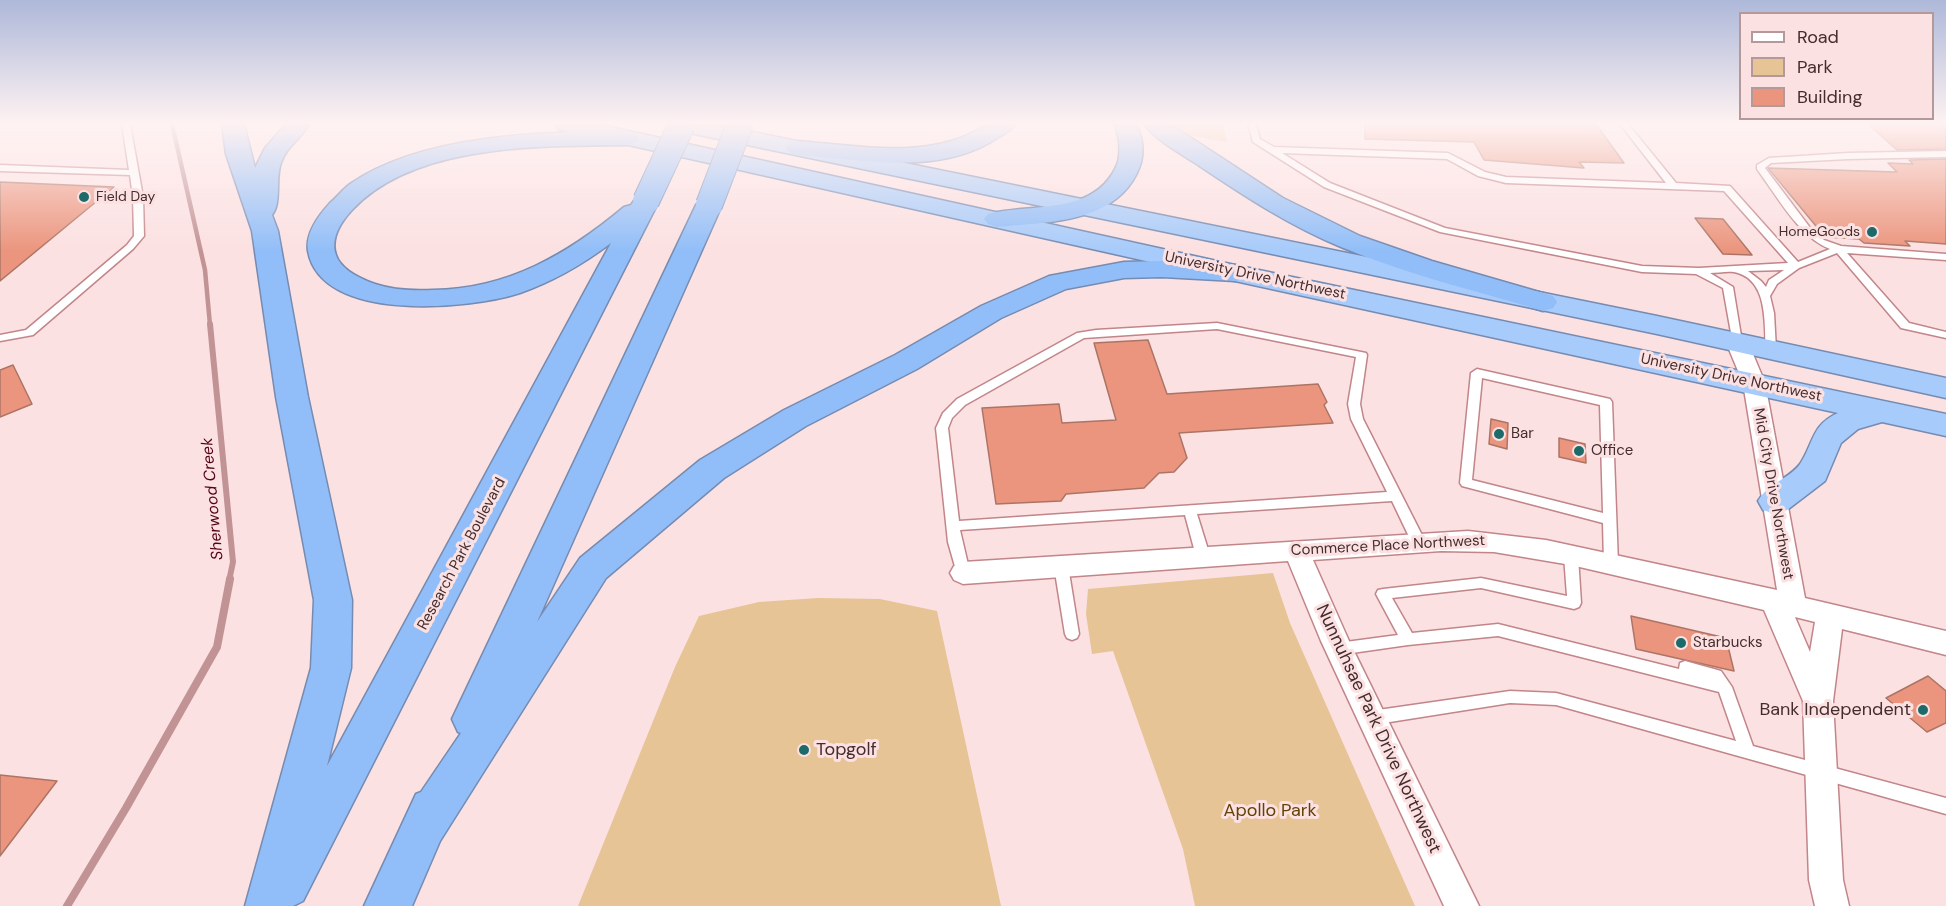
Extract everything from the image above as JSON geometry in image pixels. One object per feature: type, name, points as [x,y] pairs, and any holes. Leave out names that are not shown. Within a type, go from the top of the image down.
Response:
[{"type":"highway","points":[[242,166],[265,231]]},
{"type":"highway","points":[[267,166],[265,231],[292,397],[333,600],[331,668],[268,906]]},
{"type":"highway","points":[[404,166],[365,184],[348,197],[325,229],[321,247],[327,264],[343,280],[363,290],[390,298],[466,297],[509,288],[546,273],[587,251],[646,201]]},
{"type":"highway","name":"Research Park Boulevard","points":[[276,906],[582,326],[662,166]]},
{"type":"highway","points":[[387,906],[709,204],[724,166]]},
{"type":"highway","name":"University Drive Northwest","points":[[756,166],[1235,273],[1946,425]]},
{"type":"highway","name":"University Drive Northwest","points":[[884,166],[1737,342],[1946,388]]},
{"type":"highway","points":[[997,219],[1080,208],[1099,201],[1115,190],[1129,166]]},
{"type":"highway","points":[[1215,166],[1311,223],[1350,241],[1402,260],[1544,302]]},
{"type":"highway","points":[[423,828],[593,568],[712,469],[795,418],[906,362],[991,312],[1049,286],[1093,274],[1124,270],[1162,269],[1235,273]]},
{"type":"highway","points":[[1775,501],[1814,472],[1827,438],[1835,429],[1847,421],[1881,411]]},
{"type":"street","name":"Mid City Drive Northwest","points":[[1737,342],[1754,383],[1775,501],[1783,603],[1818,701]]},
{"type":"street","points":[[1754,383],[1771,350]]},
{"type":"street","name":"Commerce Place Northwest","points":[[963,573],[1296,550],[1488,540],[1571,555],[1946,643]]},
{"type":"street","name":"Nunnuhsae Park Drive Northwest","points":[[1296,550],[1338,649],[1462,906]]},
{"type":"street","name":"Mid City Drive Northwest","points":[[1830,614],[1818,701],[1826,880],[1832,906]]},
{"type":"lane","points":[[0,338],[29,333],[139,236],[138,200],[133,166]]},
{"type":"lane","points":[[1298,166],[1327,185],[1443,230],[1642,269],[1698,271],[1796,266]]},
{"type":"lane","points":[[1469,166],[1488,178],[1727,188],[1796,266]]},
{"type":"lane","points":[[1657,166],[1673,186]]},
{"type":"lane","points":[[1761,166],[1808,231],[1821,242],[1839,249],[1946,257]]},
{"type":"lane","points":[[0,168],[134,173]]},
{"type":"lane","points":[[1767,294],[1773,282],[1796,266],[1839,249]]},
{"type":"lane","points":[[1839,249],[1905,326],[1946,335]]},
{"type":"lane","points":[[1732,268],[1747,273],[1758,281],[1767,294],[1771,350]]},
{"type":"lane","points":[[1698,271],[1728,286],[1737,342]]},
{"type":"lane","points":[[963,573],[953,526],[942,428],[947,416],[961,402],[1081,335],[1096,333],[1217,326],[1362,355],[1354,404],[1356,419],[1419,543]]},
{"type":"lane","points":[[1610,520],[1466,483],[1477,372],[1606,402],[1610,520],[1611,564]]},
{"type":"lane","points":[[953,526],[1190,512],[1397,496]]},
{"type":"lane","points":[[1190,512],[1203,556]]},
{"type":"lane","points":[[1408,639],[1383,594],[1481,583],[1574,603],[1571,555]]},
{"type":"lane","points":[[1061,566],[1072,634]]},
{"type":"lane","points":[[1338,649],[1497,630],[1596,653],[1725,687],[1748,751]]},
{"type":"lane","points":[[1371,718],[1509,697],[1532,696],[1556,699],[1946,806]]},
{"type":"green space","name":"Apollo Park","points":[[1273,573],[1290,623],[1415,906],[1195,906],[1183,849],[1113,651],[1092,654],[1086,614],[1088,589]]},
{"type":"green space","name":"Topgolf","points":[[818,598],[880,599],[937,611],[1001,906],[578,906],[675,667],[699,616],[759,602]]},
{"type":"building","points":[[1891,166],[1946,166],[1946,244],[1905,241],[1910,246],[1864,243],[1859,239],[1825,237],[1768,168],[1897,172]]},
{"type":"building","points":[[0,182],[114,187],[0,281]]},
{"type":"building","points":[[1695,218],[1723,219],[1752,255],[1723,254]]},
{"type":"building","points":[[1148,340],[1167,394],[1318,384],[1327,402],[1324,405],[1333,423],[1179,433],[1187,458],[1174,472],[1159,473],[1144,488],[1066,494],[1061,501],[996,504],[982,408],[1059,404],[1062,423],[1116,420],[1094,343]]},
{"type":"building","points":[[13,365],[32,404],[0,417],[0,370]]},
{"type":"building","name":"Bar","points":[[1491,419],[1508,423],[1507,449],[1489,444]]},
{"type":"building","points":[[1559,438],[1585,444],[1586,463],[1559,457]]},
{"type":"building","name":"Starbucks","points":[[1631,616],[1726,638],[1734,671],[1636,649]]},
{"type":"building","name":"Bank Independent","points":[[1928,676],[1946,691],[1946,723],[1927,732],[1886,698]]},
{"type":"building","points":[[0,775],[57,781],[0,856]]},
{"type":"waterway","name":"Sherwood Creek","points":[[182,166],[205,270],[210,325]]},
{"type":"waterway","name":"Sherwood Creek","points":[[210,324],[233,562],[229,581]]},
{"type":"waterway","name":"Sherwood Creek","points":[[67,906],[126,808],[217,647],[230,579]]},
{"type":"place","name":"Field Day","points":[[84,197]]},
{"type":"place","name":"HomeGoods","points":[[1872,232]]},
{"type":"place","name":"Bar","points":[[1499,434]]},
{"type":"place","name":"Office","points":[[1579,451]]},
{"type":"place","name":"Starbucks","points":[[1681,643]]},
{"type":"place","name":"Bank Independent","points":[[1923,710]]},
{"type":"place","name":"Topgolf","points":[[804,750]]}]
